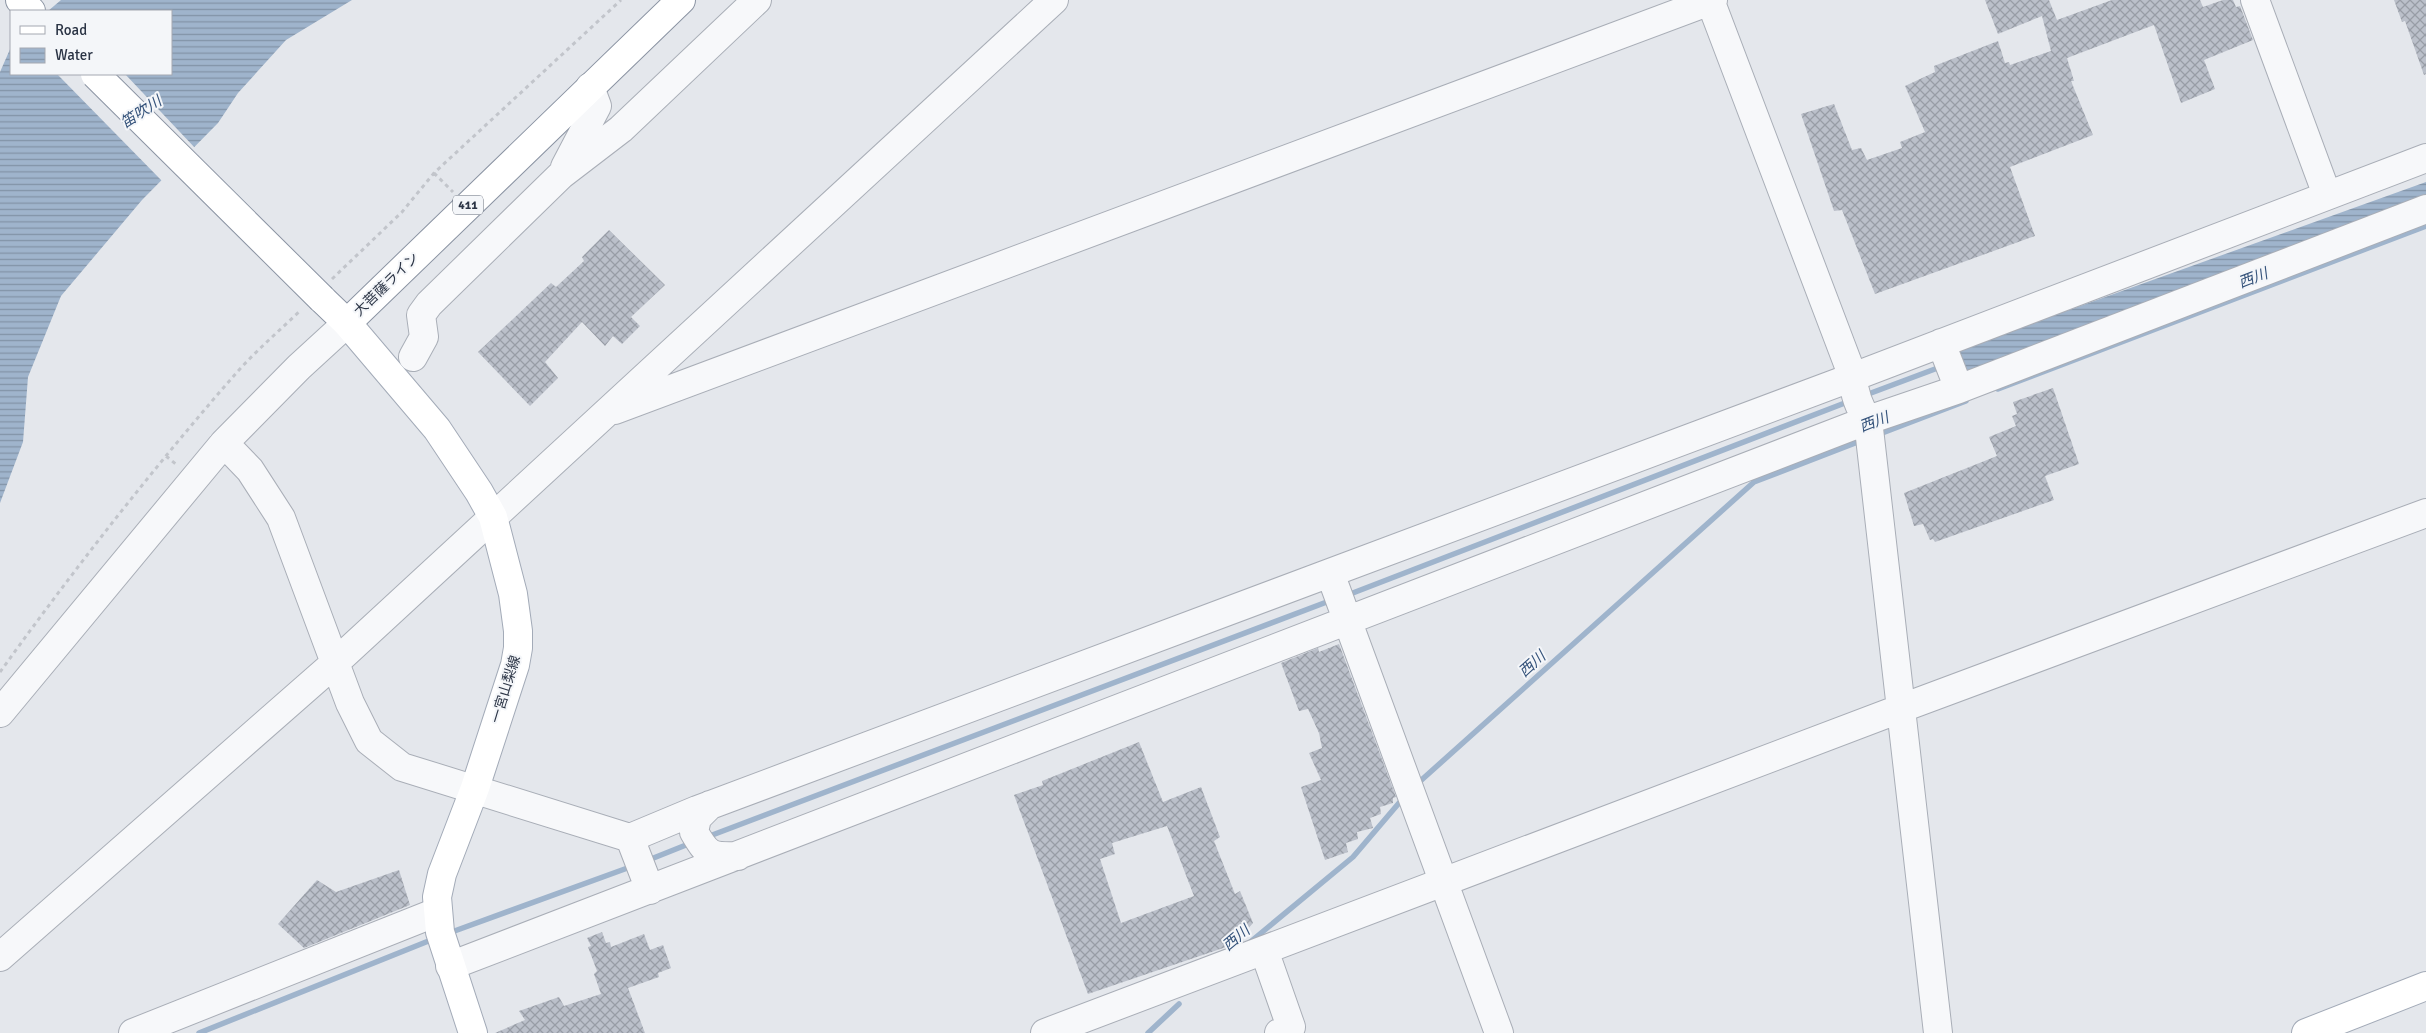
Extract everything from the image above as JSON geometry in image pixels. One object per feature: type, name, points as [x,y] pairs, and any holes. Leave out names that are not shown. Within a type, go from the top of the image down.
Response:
[{"type":"main road","points":[[20,0],[30,10]]},
{"type":"main road","name":"大菩薩ライン","points":[[95,75],[347,322],[681,0]]},
{"type":"main road","name":"一宮山梨線","points":[[347,322],[437,429],[479,492],[493,517],[513,594],[518,648],[475,788],[442,874],[443,941],[473,1033]]},
{"type":"main road","points":[[2306,1033],[2426,986]]},
{"type":"street","points":[[413,357],[424,337],[421,315],[429,304],[561,175],[621,130],[757,0]]},
{"type":"street","points":[[0,957],[336,662],[601,415],[1054,0]]},
{"type":"street","points":[[601,415],[1711,0],[1853,383],[1868,431],[1902,708],[1938,1033]]},
{"type":"street","points":[[2255,0],[2327,195]]},
{"type":"street","points":[[561,175],[597,106],[590,87]]},
{"type":"street","points":[[640,864],[710,805],[1330,573],[1853,383],[2327,195],[2426,158]]},
{"type":"street","points":[[133,1033],[443,941],[640,864],[738,856],[1347,622],[1868,431],[1956,385],[2426,209]]},
{"type":"street","points":[[0,713],[224,442],[347,322]]},
{"type":"street","points":[[1943,348],[1956,385]]},
{"type":"street","points":[[224,442],[250,470],[281,518],[350,703],[369,741],[402,767],[475,788],[640,864]]},
{"type":"street","points":[[1045,1033],[1077,1027],[1264,950],[1902,708],[2426,513]]},
{"type":"street","points":[[1330,573],[1499,1033]]},
{"type":"street","points":[[710,805],[697,818],[694,832],[703,848],[716,857],[738,856]]},
{"type":"street","points":[[1264,950],[1291,1027],[1279,1033]]},
{"type":"path","points":[[0,672],[70,575],[166,456],[240,370],[319,296],[402,212],[434,173],[620,0]]},
{"type":"path","points":[[434,173],[457,196]]},
{"type":"water","name":"笛吹川","points":[[61,0],[352,0],[286,40],[238,93],[218,123],[142,200],[61,296],[28,377],[23,442],[0,503],[0,72],[10,49],[10,75],[172,75],[172,10],[49,10]]},
{"type":"water","points":[[2426,182],[2426,204],[1959,378],[1949,353]]},
{"type":"pier","points":[[58,75],[126,75],[196,149],[163,182]]},
{"type":"building","points":[[1985,0],[2049,0],[2057,20],[2112,0],[2200,0],[2203,7],[2223,0],[2233,0],[2236,7],[2240,6],[2253,40],[2204,60],[2215,89],[2181,103],[2154,25],[2067,58],[2074,81],[2071,81],[2093,135],[2010,167],[2035,236],[1875,294],[1842,210],[1834,211],[1801,114],[1834,104],[1852,150],[1861,148],[1867,160],[1902,148],[1900,142],[1925,132],[1905,86],[1935,72],[1934,66],[1998,41],[2005,63],[2009,62],[2010,65],[2051,51],[2042,16],[1998,34]]},
{"type":"building","points":[[2394,0],[2426,0],[2426,74],[2424,75],[2405,21],[2402,22]]},
{"type":"building","points":[[609,230],[665,285],[631,317],[640,326],[622,344],[613,336],[605,346],[582,322],[545,362],[558,378],[530,406],[478,352],[551,283],[556,287],[584,261],[582,257]]},
{"type":"building","points":[[2053,388],[2079,464],[2045,476],[2054,500],[1935,542],[1933,539],[1930,540],[1923,524],[1914,526],[1904,493],[1997,456],[1989,437],[2016,426],[2012,416],[2017,414],[2013,402]]},
{"type":"building","points":[[1339,644],[1396,797],[1393,798],[1393,803],[1380,807],[1381,814],[1370,818],[1373,828],[1357,832],[1358,839],[1346,843],[1348,852],[1325,860],[1301,787],[1321,780],[1309,753],[1322,748],[1319,733],[1308,709],[1299,711],[1281,663],[1318,648],[1319,652]]},
{"type":"building","points":[[1139,742],[1163,802],[1201,787],[1220,837],[1214,841],[1235,894],[1240,891],[1253,923],[1235,944],[1088,994],[1014,795],[1043,785],[1042,781]],"holes":[[[1167,826],[1194,896],[1121,923],[1100,859],[1115,854],[1112,843]]]},
{"type":"building","points":[[399,870],[410,905],[304,948],[278,924],[317,880],[336,892]]},
{"type":"building","points":[[602,932],[606,943],[610,942],[611,947],[644,934],[650,950],[663,945],[671,968],[658,973],[659,977],[628,988],[645,1033],[495,1033],[525,1020],[519,1011],[559,997],[564,1006],[601,994],[594,974],[597,971],[588,947],[591,946],[587,938]]},
{"type":"waterway","name":"西川","points":[[1998,389],[2426,226]]},
{"type":"waterway","points":[[1863,396],[1943,366]]},
{"type":"waterway","points":[[1345,596],[1850,401]]},
{"type":"waterway","name":"西川","points":[[1877,435],[1966,401]]},
{"type":"waterway","name":"西川","points":[[1417,784],[1754,482],[1863,440]]},
{"type":"waterway","points":[[707,837],[1332,600]]},
{"type":"waterway","name":"西川","points":[[1249,943],[1353,857],[1399,803]]},
{"type":"waterway","points":[[646,861],[691,843]]},
{"type":"waterway","points":[[449,933],[633,866]]},
{"type":"waterway","points":[[199,1033],[436,938]]},
{"type":"waterway","name":"西川","points":[[1148,1033],[1179,1004]]}]
